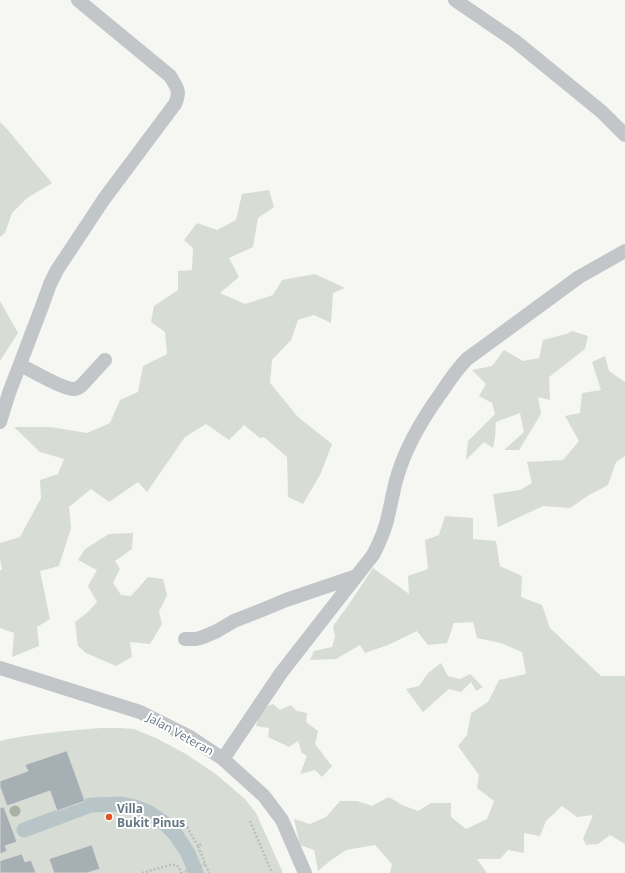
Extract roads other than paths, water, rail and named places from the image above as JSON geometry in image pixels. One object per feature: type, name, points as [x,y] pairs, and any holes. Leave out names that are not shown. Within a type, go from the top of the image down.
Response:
[{"type":"street","points":[[0,422],[9,393],[50,284],[57,270],[104,199],[176,104],[178,98],[178,90],[170,76],[78,0]]},
{"type":"street","points":[[455,0],[515,41],[602,112],[625,135]]},
{"type":"street","points":[[223,760],[281,673],[373,556],[382,538],[392,495],[406,451],[425,416],[458,368],[467,359],[579,277],[625,251]]},
{"type":"street","points":[[20,365],[72,389],[82,386],[105,360]]},
{"type":"street","points":[[185,639],[196,639],[203,637],[234,621],[286,600],[357,576]]},
{"type":"street","name":"Jalan Veteran","points":[[0,668],[140,712],[190,738],[223,760],[264,796],[282,820],[305,873]]},
{"type":"waterway","points":[[24,830],[91,805],[121,804],[135,807],[148,812],[163,822],[176,835],[188,853],[196,873]]},
{"type":"place","name":"Villa Bukit Pinus","points":[[109,817]]}]
